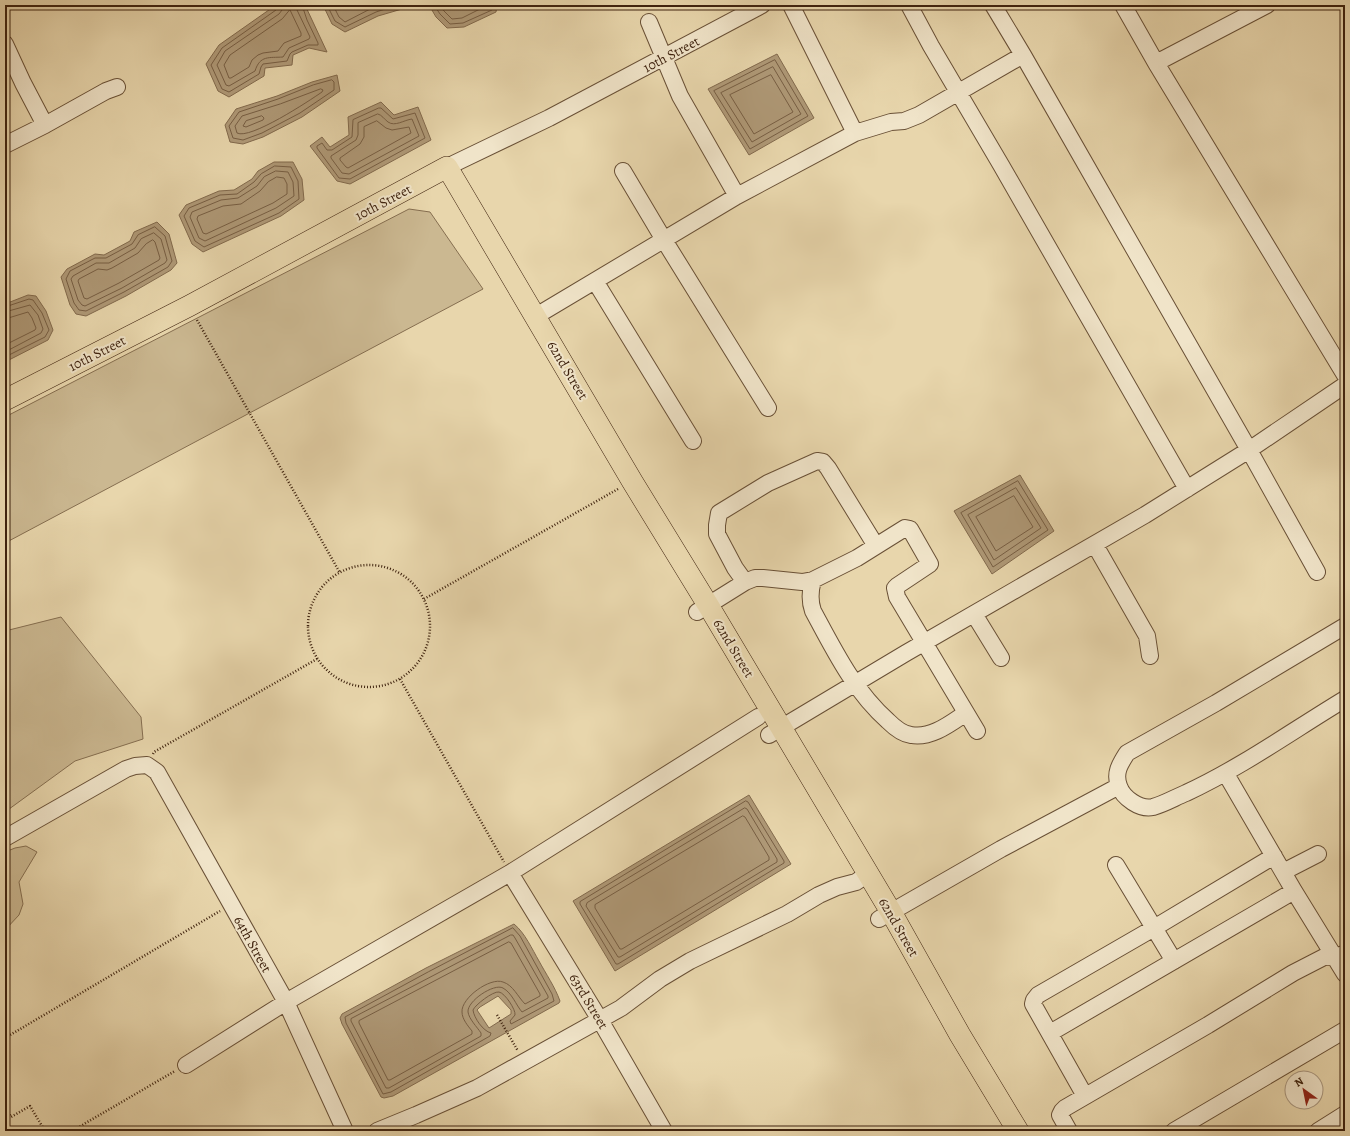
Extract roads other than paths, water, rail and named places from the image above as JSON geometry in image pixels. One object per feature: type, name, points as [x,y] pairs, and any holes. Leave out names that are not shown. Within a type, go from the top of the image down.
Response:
[{"type":"main road","name":"62nd Street","points":[[441,171],[862,878],[1018,1131]]},
{"type":"main road","name":"10th Street","points":[[5,400],[189,306],[441,171]]},
{"type":"main road","name":"62nd Street","points":[[500,270],[536,316],[626,484]]},
{"type":"main road","name":"62nd Street","points":[[702,609],[758,716],[774,731]]},
{"type":"main road","name":"62nd Street","points":[[885,916],[948,1042],[1002,1131]]},
{"type":"street","name":"10th Street","points":[[441,171],[549,118],[762,5]]},
{"type":"street","points":[[791,5],[855,133]]},
{"type":"street","points":[[909,5],[958,93],[1187,489]]},
{"type":"street","points":[[993,5],[1249,450],[1317,572]]},
{"type":"street","points":[[1123,5],[1156,63],[1345,375]]},
{"type":"street","points":[[1156,63],[1264,7]]},
{"type":"street","points":[[649,22],[680,96],[737,196]]},
{"type":"street","points":[[5,44],[46,125]]},
{"type":"street","points":[[536,316],[737,196],[855,133],[891,122],[911,118],[958,93],[1023,55]]},
{"type":"street","points":[[5,145],[46,125],[106,91],[117,87]]},
{"type":"street","points":[[623,171],[768,408]]},
{"type":"street","points":[[595,281],[693,441]]},
{"type":"street","points":[[774,731],[854,683],[1094,545],[1187,489],[1249,450],[1345,385]]},
{"type":"street","points":[[745,582],[735,568],[718,534],[718,513],[768,483],[817,461],[823,462],[828,468],[876,546]]},
{"type":"street","points":[[702,609],[745,582],[755,578],[802,582],[813,580],[845,564],[905,528],[908,528],[930,564],[897,586],[895,588],[897,597],[977,731]]},
{"type":"street","points":[[1094,545],[1146,636],[1150,656]]},
{"type":"street","points":[[813,580],[810,591],[810,602],[813,611],[854,683],[876,710],[900,731],[911,735],[928,734],[966,713]]},
{"type":"street","points":[[974,614],[1001,658]]},
{"type":"street","points":[[1345,626],[1216,703],[1127,753],[1118,766],[1117,776],[1119,786],[1122,792],[1134,802],[1146,807],[1152,807],[1226,774],[1345,699]]},
{"type":"street","points":[[186,1065],[286,1002],[510,873],[758,716]]},
{"type":"street","name":"64th Street","points":[[5,838],[126,769],[135,766],[147,765],[159,775],[286,1002],[345,1131]]},
{"type":"street","points":[[1226,774],[1294,891],[1341,956],[1345,974]]},
{"type":"street","points":[[885,916],[1001,850],[1119,786]]},
{"type":"street","points":[[1283,872],[1318,854]]},
{"type":"street","points":[[1085,1096],[1033,1004],[1036,997],[1274,856]]},
{"type":"street","points":[[1116,865],[1174,961]]},
{"type":"street","name":"63rd Street","points":[[510,873],[600,1020],[664,1131]]},
{"type":"street","points":[[377,1131],[416,1116],[477,1088],[621,1008],[690,961],[787,914],[819,895],[862,878]]},
{"type":"street","points":[[1050,1033],[1294,891]]},
{"type":"street","points":[[1069,1131],[1060,1115],[1062,1111],[1085,1096],[1208,1025],[1299,970],[1326,956],[1341,956]]},
{"type":"street","points":[[1174,1131],[1345,1030]]},
{"type":"street","points":[[1318,1131],[1345,1114]]},
{"type":"water","points":[[276,5],[305,5],[327,52],[309,48],[293,55],[292,65],[265,68],[264,76],[229,97],[218,91],[206,64],[219,45]]},
{"type":"water","points":[[323,5],[402,5],[402,9],[378,16],[345,32],[332,24]]},
{"type":"water","points":[[429,5],[497,5],[496,12],[464,27],[447,28],[436,17]]},
{"type":"water","points":[[777,54],[814,118],[749,155],[708,89]]},
{"type":"water","points":[[337,75],[340,91],[302,117],[263,137],[243,144],[230,142],[225,125],[236,109],[277,96],[312,82]]},
{"type":"water","points":[[381,102],[394,115],[418,107],[431,140],[350,184],[337,181],[310,146],[322,137],[330,147],[349,135],[348,117]]},
{"type":"water","points":[[274,162],[293,162],[302,179],[304,200],[281,216],[203,252],[192,244],[179,215],[186,205],[219,191],[234,190],[252,179],[258,171]]},
{"type":"water","points":[[157,222],[169,234],[177,263],[171,270],[126,296],[86,316],[76,314],[70,305],[61,277],[67,269],[95,254],[104,255],[130,241],[134,232]]},
{"type":"water","points":[[28,295],[36,296],[46,311],[53,330],[48,340],[5,362],[5,304]]},
{"type":"water","points":[[1020,475],[1054,531],[992,574],[954,511]]},
{"type":"water","points":[[749,795],[791,864],[615,971],[573,901]]},
{"type":"water","points":[[514,924],[528,941],[560,1001],[559,1003],[393,1096],[384,1098],[381,1097],[340,1018],[342,1014],[426,968]],"holes":[[[498,996],[511,1010],[511,1014],[489,1028],[477,1010]]]}]
